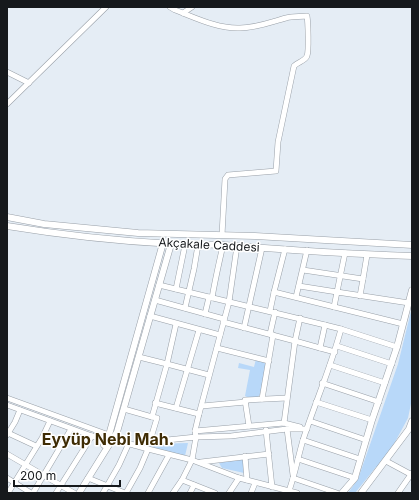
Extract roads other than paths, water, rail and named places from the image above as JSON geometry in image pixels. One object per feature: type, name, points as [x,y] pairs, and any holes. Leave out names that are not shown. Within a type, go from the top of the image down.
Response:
[{"type":"main road","name":"Akçakale Caddesi","points":[[7,217],[44,224],[138,233],[222,235],[412,245]]},
{"type":"main road","name":"Akçakale Caddesi","points":[[7,226],[42,232],[132,242],[186,245],[223,245],[366,255],[412,256]]},
{"type":"main road","points":[[79,493],[109,438],[163,243]]},
{"type":"main road","points":[[75,493],[109,438],[117,432],[140,358],[150,316],[171,244]]},
{"type":"main road","points":[[342,493],[354,478],[372,420],[392,364],[412,290]]},
{"type":"main road","points":[[361,493],[410,429],[412,421]]},
{"type":"street","points":[[7,104],[106,7]]},
{"type":"street","points":[[170,7],[224,27],[241,28],[257,26],[286,18],[307,16],[309,25],[307,56],[304,61],[298,62],[294,66],[278,142],[276,171],[226,176],[222,235]]},
{"type":"street","points":[[183,13],[192,7]]},
{"type":"street","points":[[7,72],[28,83]]},
{"type":"street","points":[[185,308],[198,244]]},
{"type":"street","points":[[176,289],[186,245]]},
{"type":"street","points":[[205,314],[219,267],[223,245]]},
{"type":"street","points":[[173,493],[182,480],[192,460],[199,414],[229,302],[237,246]]},
{"type":"street","points":[[244,328],[262,248]]},
{"type":"street","points":[[262,399],[272,335],[274,292],[285,249]]},
{"type":"street","points":[[296,297],[307,250]]},
{"type":"street","points":[[334,307],[345,253]]},
{"type":"street","points":[[360,296],[366,255]]},
{"type":"street","points":[[303,270],[363,279]]},
{"type":"street","points":[[159,286],[300,318],[342,329],[397,347]]},
{"type":"street","points":[[299,286],[409,303]]},
{"type":"street","points":[[274,292],[403,324]]},
{"type":"street","points":[[155,300],[205,314],[244,328],[295,340],[335,352]]},
{"type":"street","points":[[150,316],[220,335]]},
{"type":"street","points":[[284,423],[295,340],[300,318]]},
{"type":"street","points":[[152,417],[167,364],[176,324]]},
{"type":"street","points":[[320,348],[325,325]]},
{"type":"street","points":[[289,491],[303,440],[342,329]]},
{"type":"street","points":[[176,408],[199,330]]},
{"type":"street","points":[[337,346],[392,364]]},
{"type":"street","points":[[217,348],[269,360]]},
{"type":"street","points":[[140,358],[210,375]]},
{"type":"street","points":[[330,365],[385,383]]},
{"type":"street","points":[[322,383],[379,402]]},
{"type":"street","points":[[7,398],[109,438],[192,460],[273,489],[297,493]]},
{"type":"street","points":[[202,406],[246,402],[245,400],[287,398]]},
{"type":"street","points":[[246,402],[249,426]]},
{"type":"street","points":[[316,402],[372,420]]},
{"type":"street","points":[[155,403],[199,414]]},
{"type":"street","points":[[7,405],[70,429],[92,436],[109,438]]},
{"type":"street","points":[[124,409],[156,418],[150,442]]},
{"type":"street","points":[[20,410],[16,422],[8,434],[36,446]]},
{"type":"street","points":[[8,493],[42,438],[50,422]]},
{"type":"street","points":[[310,422],[366,440]]},
{"type":"street","points":[[103,493],[132,444],[249,426],[284,423],[307,429]]},
{"type":"street","points":[[7,478],[32,493],[70,429]]},
{"type":"street","points":[[287,429],[293,478]]},
{"type":"street","points":[[196,434],[231,436],[266,430],[307,429]]},
{"type":"street","points":[[266,430],[273,489]]},
{"type":"street","points":[[56,493],[92,436]]},
{"type":"street","points":[[303,440],[360,459]]},
{"type":"street","points":[[88,478],[126,493],[140,468],[148,449]]},
{"type":"street","points":[[7,454],[75,493]]},
{"type":"street","points":[[198,462],[269,454]]},
{"type":"street","points":[[148,493],[169,455]]},
{"type":"street","points":[[245,456],[247,480]]},
{"type":"street","points":[[298,458],[354,478]]},
{"type":"street","points":[[386,461],[412,474],[398,493]]},
{"type":"street","points":[[230,493],[239,478]]},
{"type":"street","points":[[293,478],[337,493]]},
{"type":"street","points":[[182,480],[215,493]]},
{"type":"street","points":[[251,493],[255,483]]},
{"type":"street","points":[[190,493],[194,485]]},
{"type":"district","name":"Eyyüp Nebi Mah.","points":[[108,439]]}]
